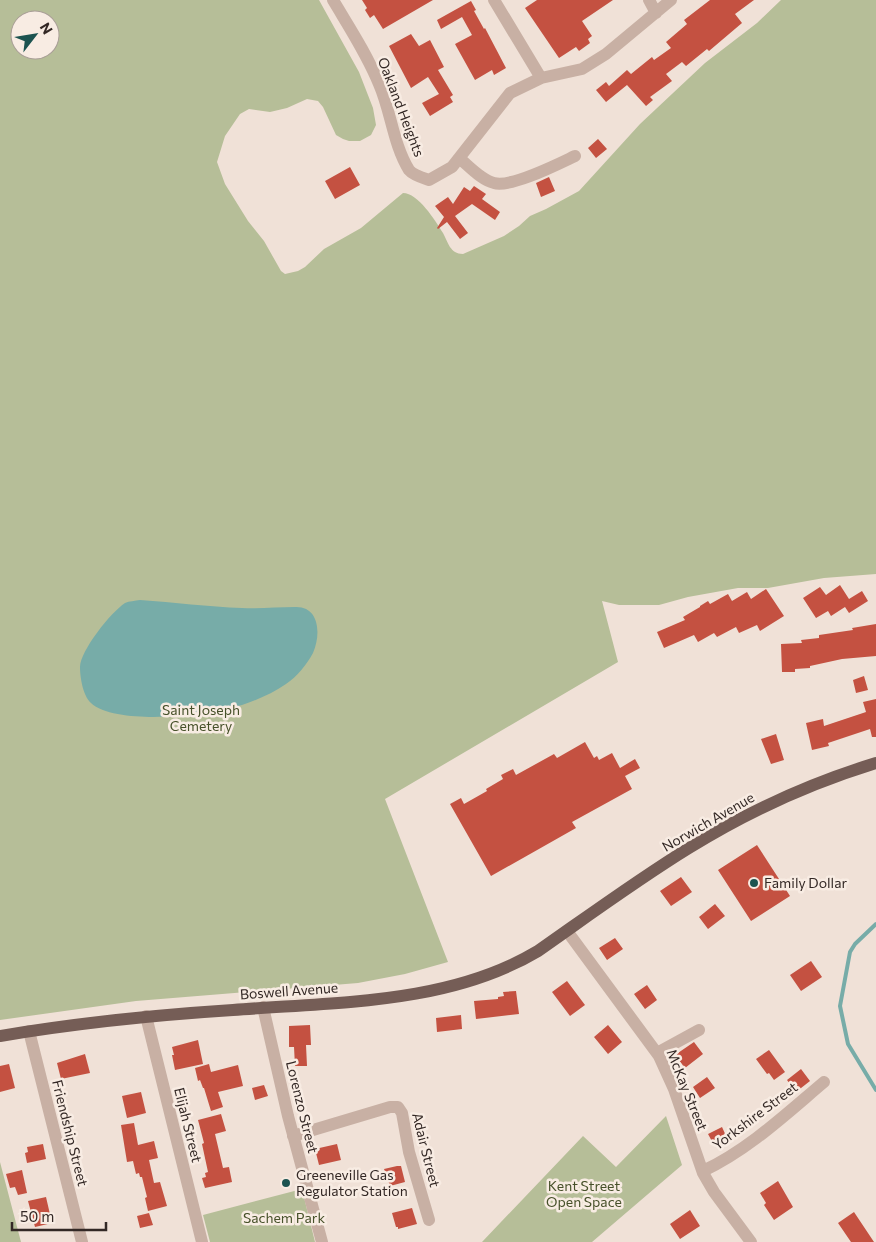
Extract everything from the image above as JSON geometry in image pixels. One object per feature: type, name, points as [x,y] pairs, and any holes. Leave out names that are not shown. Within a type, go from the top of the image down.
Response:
[{"type":"main road","name":"Norwich Avenue","points":[[567,931],[670,860],[727,826],[778,801],[837,776],[876,763]]},
{"type":"main road","name":"Boswell Avenue","points":[[0,1036],[146,1016],[365,1000],[423,992],[477,978],[519,962],[567,931]]},
{"type":"street","name":"Oakland Heights","points":[[333,0],[366,56],[379,84],[390,114],[400,153],[411,172],[429,180],[452,167],[510,93],[540,78],[582,69],[606,54],[671,0]]},
{"type":"street","points":[[494,0],[540,78]]},
{"type":"street","points":[[649,0],[656,13]]},
{"type":"street","points":[[459,158],[489,181],[496,184],[513,182],[575,156]]},
{"type":"street","name":"McKay Street","points":[[567,931],[657,1053],[674,1089],[703,1171],[714,1192],[751,1242]]},
{"type":"street","name":"Lorenzo Street","points":[[264,1007],[294,1136],[322,1242]]},
{"type":"street","name":"Elijah Street","points":[[146,1016],[202,1242]]},
{"type":"street","points":[[657,1053],[699,1030]]},
{"type":"street","name":"Friendship Street","points":[[29,1031],[82,1242]]},
{"type":"street","name":"Yorkshire Street","points":[[703,1171],[725,1159],[764,1131],[824,1082]]},
{"type":"street","name":"Adair Street","points":[[294,1136],[390,1107],[398,1107],[402,1113],[409,1152],[429,1220]]},
{"type":"green space","name":"Saint Joseph Cemetery","points":[[0,0],[319,0],[359,72],[373,108],[376,125],[371,135],[360,141],[349,141],[336,135],[323,107],[318,101],[307,99],[287,108],[270,112],[249,109],[240,114],[225,136],[217,162],[225,184],[248,221],[264,241],[281,271],[285,274],[305,267],[324,249],[361,228],[403,193],[414,197],[426,208],[455,252],[463,254],[504,236],[530,216],[579,191],[640,124],[705,63],[757,23],[781,0],[876,0],[876,574],[824,578],[768,588],[738,588],[688,597],[659,605],[619,605],[602,601],[618,662],[385,799],[448,962],[405,974],[358,983],[136,1001],[0,1020]]},
{"type":"green space","name":"Kent Street Open Space","points":[[666,1116],[682,1165],[592,1242],[482,1242],[583,1136],[616,1167]]},
{"type":"green space","points":[[0,1162],[21,1242],[0,1242]]},
{"type":"green space","name":"Sachem Park","points":[[302,1189],[315,1242],[210,1242],[203,1215]]},
{"type":"water","points":[[140,600],[229,607],[303,608],[314,616],[317,630],[316,646],[305,666],[290,681],[259,699],[242,705],[166,717],[131,716],[108,712],[98,708],[88,700],[82,686],[81,660],[97,632],[112,615],[125,603]]},
{"type":"building","points":[[362,0],[433,0],[383,29],[374,15],[370,18]]},
{"type":"building","points":[[537,0],[613,0],[582,21],[592,36],[588,39],[590,43],[579,51],[576,47],[559,58],[525,8]]},
{"type":"building","points":[[710,0],[754,0],[735,14],[742,23],[709,51],[707,49],[686,66],[682,62],[666,74],[672,81],[650,97],[653,100],[646,106],[627,85],[606,102],[596,90],[606,82],[609,86],[627,70],[631,74],[652,57],[654,60],[671,48],[666,42],[687,24],[684,20]]},
{"type":"building","points":[[471,1],[476,10],[474,11],[506,68],[494,75],[492,70],[475,80],[455,44],[472,35],[462,17],[441,29],[437,20]]},
{"type":"building","points":[[411,34],[419,46],[430,40],[444,67],[438,70],[453,95],[450,97],[453,102],[430,116],[422,103],[439,94],[428,77],[411,88],[389,46]]},
{"type":"building","points":[[598,139],[607,149],[596,158],[588,148]]},
{"type":"building","points":[[350,167],[360,185],[335,199],[325,181]]},
{"type":"building","points":[[549,177],[555,191],[541,197],[536,183]]},
{"type":"building","points":[[474,186],[486,194],[482,199],[500,212],[495,220],[472,204],[455,216],[468,233],[460,239],[447,222],[438,229],[444,217],[435,206],[448,197],[453,204],[464,187],[470,191]]},
{"type":"building","points":[[840,585],[849,599],[862,591],[868,601],[849,613],[845,607],[831,616],[828,611],[816,618],[803,598],[820,587],[826,595]]},
{"type":"building","points":[[766,589],[784,616],[760,631],[757,625],[739,633],[736,627],[717,637],[714,633],[698,642],[694,635],[664,648],[657,632],[685,620],[683,617],[708,601],[710,604],[728,594],[732,601],[747,592],[751,599]]},
{"type":"building","points":[[876,624],[876,656],[842,659],[810,666],[810,668],[795,669],[795,672],[782,672],[781,644],[802,643],[801,640],[819,638],[819,635],[853,630],[852,628]]},
{"type":"building","points":[[864,676],[868,690],[856,693],[853,680]]},
{"type":"building","points":[[876,699],[876,737],[872,737],[870,729],[828,743],[829,746],[812,750],[806,723],[823,719],[824,726],[866,712],[863,702]]},
{"type":"building","points":[[776,734],[784,760],[771,764],[761,739]]},
{"type":"building","points":[[585,742],[594,758],[597,756],[599,760],[612,753],[620,768],[635,759],[640,768],[625,776],[632,789],[572,822],[576,828],[491,876],[450,804],[461,798],[464,804],[503,779],[501,775],[513,769],[516,775],[554,754],[557,758]]},
{"type":"building","name":"Family Dollar","points":[[757,845],[790,896],[751,921],[718,870]]},
{"type":"building","points":[[681,877],[692,892],[671,906],[660,891]]},
{"type":"building","points":[[715,904],[725,916],[708,929],[699,917]]},
{"type":"building","points":[[615,938],[623,949],[607,960],[599,948]]},
{"type":"building","points":[[811,961],[822,977],[801,991],[790,975]]},
{"type":"building","points":[[567,981],[585,1005],[570,1016],[552,992]]},
{"type":"building","points":[[647,985],[657,1000],[645,1009],[634,994]]},
{"type":"building","points":[[516,991],[519,1014],[476,1019],[474,1001],[498,999],[498,997],[504,996],[503,992]]},
{"type":"building","points":[[461,1015],[462,1029],[437,1032],[436,1018]]},
{"type":"building","points":[[310,1025],[311,1045],[306,1045],[307,1066],[295,1066],[294,1047],[289,1047],[289,1026]]},
{"type":"building","points":[[608,1025],[622,1042],[608,1054],[594,1037]]},
{"type":"building","points":[[198,1040],[203,1064],[175,1070],[172,1047]]},
{"type":"building","points":[[694,1042],[703,1054],[685,1068],[675,1055]]},
{"type":"building","points":[[769,1050],[785,1072],[774,1080],[756,1059]]},
{"type":"building","points":[[85,1054],[90,1073],[61,1079],[57,1063]]},
{"type":"building","points":[[9,1064],[15,1088],[0,1092],[0,1066]]},
{"type":"building","points":[[209,1064],[211,1072],[238,1065],[243,1086],[218,1092],[223,1107],[211,1111],[204,1088],[200,1080],[198,1081],[195,1068]]},
{"type":"building","points":[[801,1069],[810,1081],[796,1092],[787,1080]]},
{"type":"building","points":[[707,1077],[715,1088],[700,1098],[693,1087]]},
{"type":"building","points":[[264,1085],[268,1096],[255,1100],[252,1088]]},
{"type":"building","points":[[141,1092],[146,1113],[127,1118],[122,1096]]},
{"type":"building","points":[[221,1114],[226,1131],[215,1134],[223,1168],[229,1167],[232,1182],[205,1188],[202,1178],[206,1177],[205,1173],[208,1172],[202,1144],[204,1143],[198,1120]]},
{"type":"building","points":[[134,1123],[138,1145],[154,1141],[158,1158],[149,1160],[154,1183],[160,1182],[167,1206],[148,1211],[142,1177],[140,1177],[139,1173],[136,1174],[133,1161],[127,1162],[121,1125]]},
{"type":"building","points":[[722,1127],[727,1138],[714,1145],[708,1134]]},
{"type":"building","points":[[43,1144],[46,1159],[27,1163],[25,1153],[28,1152],[27,1147]]},
{"type":"building","points":[[337,1144],[341,1160],[319,1165],[315,1149]]},
{"type":"building","points":[[401,1166],[405,1182],[390,1186],[384,1169]]},
{"type":"building","points":[[22,1170],[27,1193],[18,1195],[15,1187],[10,1188],[6,1174]]},
{"type":"building","points":[[778,1181],[793,1207],[774,1220],[764,1205],[766,1203],[760,1193]]},
{"type":"building","points":[[46,1197],[52,1223],[35,1227],[28,1201]]},
{"type":"building","points":[[412,1208],[417,1224],[398,1229],[392,1213]]},
{"type":"building","points":[[690,1210],[700,1226],[680,1239],[670,1224]]},
{"type":"building","points":[[854,1212],[874,1242],[851,1242],[838,1223]]},
{"type":"building","points":[[149,1213],[153,1225],[140,1228],[137,1216]]},
{"type":"waterway","points":[[876,924],[855,944],[850,952],[840,1006],[848,1044],[876,1090]]},
{"type":"place","name":"Family Dollar","points":[[754,883]]},
{"type":"place","name":"Greeneville Gas Regulator Station","points":[[286,1183]]}]
